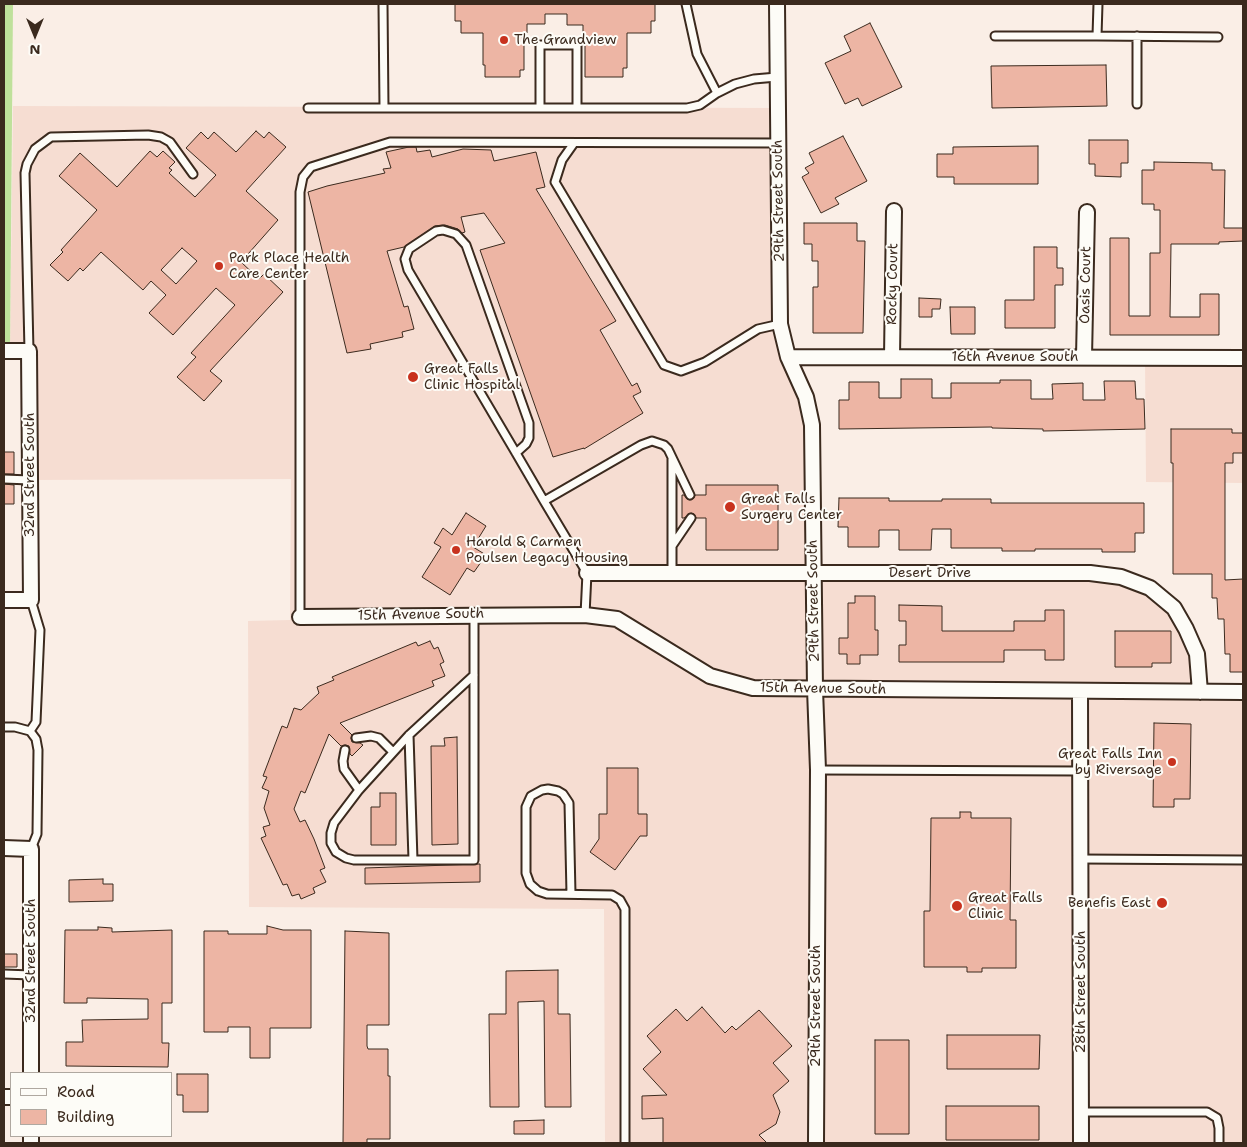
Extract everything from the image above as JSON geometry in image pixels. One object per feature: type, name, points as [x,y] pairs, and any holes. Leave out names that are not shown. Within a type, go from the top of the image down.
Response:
[{"type":"street","name":"29th Street South","points":[[777,4],[780,324],[788,357],[806,397],[812,425],[815,689],[818,770],[816,1143]]},
{"type":"street","name":"Rocky Court","points":[[892,357],[894,211]]},
{"type":"street","name":"Oasis Court","points":[[1084,358],[1087,212]]},
{"type":"street","points":[[4,351],[29,351]]},
{"type":"street","name":"32nd Street South","points":[[29,351],[31,600]]},
{"type":"street","name":"16th Avenue South","points":[[788,357],[1243,358]]},
{"type":"street","name":"Desert Drive","points":[[587,573],[1090,573],[1121,577],[1150,588],[1174,608],[1186,629],[1196,654],[1200,692]]},
{"type":"street","points":[[4,600],[31,600]]},
{"type":"street","name":"15th Avenue South","points":[[300,617],[584,614],[617,619],[710,676],[753,688],[1243,692]]},
{"type":"street","name":"28th Street South","points":[[1080,691],[1081,1143]]},
{"type":"street","points":[[4,848],[31,849]]},
{"type":"street","name":"32nd Street South","points":[[31,849],[31,1072]]},
{"type":"lane","points":[[383,4],[384,108]]},
{"type":"lane","points":[[686,4],[697,54],[717,93]]},
{"type":"lane","points":[[1097,36],[1098,4]]},
{"type":"lane","points":[[995,36],[1218,36]]},
{"type":"lane","points":[[1137,36],[1137,104]]},
{"type":"lane","points":[[540,108],[540,45],[577,45],[577,108]]},
{"type":"lane","points":[[308,108],[687,108],[700,105],[717,93],[735,84],[754,79],[777,77]]},
{"type":"lane","points":[[29,351],[25,173],[26,164],[35,149],[51,137],[155,136],[170,142],[193,174]]},
{"type":"lane","points":[[300,617],[300,192],[303,177],[311,167],[390,142],[778,143]]},
{"type":"lane","points":[[574,143],[562,160],[555,182],[664,365],[682,372],[705,362],[758,328],[780,324]]},
{"type":"lane","points":[[516,453],[526,444],[529,438],[528,423],[466,245],[456,234],[443,230],[436,231],[409,249],[406,264],[516,453],[544,501],[587,573],[584,614]]},
{"type":"lane","points":[[544,501],[646,442],[652,441],[664,445],[672,456],[690,496]]},
{"type":"lane","points":[[672,456],[672,572]]},
{"type":"lane","points":[[4,480],[30,480]]},
{"type":"lane","points":[[672,546],[691,518]]},
{"type":"lane","points":[[30,732],[36,722],[40,630],[31,600]]},
{"type":"lane","points":[[474,615],[474,675],[474,860],[354,860],[336,852],[331,843],[334,823],[359,790],[409,735],[474,675]]},
{"type":"lane","points":[[4,727],[15,727],[30,732],[36,739],[38,750],[37,834],[31,849]]},
{"type":"lane","points":[[409,735],[413,860]]},
{"type":"lane","points":[[356,738],[371,736],[379,738],[394,752]]},
{"type":"lane","points":[[345,750],[344,769],[359,790]]},
{"type":"lane","points":[[818,770],[1080,771]]},
{"type":"lane","points":[[571,894],[569,803],[563,794],[558,791],[553,789],[542,790],[532,796],[526,807],[527,878],[534,888],[542,893],[571,894],[612,895],[620,900],[625,909],[625,1143]]},
{"type":"lane","points":[[1080,859],[1243,860]]},
{"type":"lane","points":[[4,974],[31,975]]},
{"type":"lane","points":[[1081,1112],[1208,1112],[1217,1118],[1219,1143]]},
{"type":"shaded area","points":[[13,106],[778,108],[780,324],[806,397],[814,572],[1090,573],[1150,588],[1186,629],[1200,692],[1243,692],[1243,1143],[605,1143],[604,909],[249,907],[248,621],[290,620],[291,479],[30,480],[29,351],[10,351]]},
{"type":"shaded area","points":[[1145,358],[1243,358],[1243,483],[1146,482]]},
{"type":"green space","points":[[4,4],[13,4],[10,351],[4,351]]},
{"type":"building","name":"The Grandview","points":[[455,4],[655,4],[655,21],[651,21],[651,33],[627,33],[627,68],[623,68],[623,77],[585,77],[585,33],[583,33],[583,25],[567,25],[567,14],[545,14],[545,24],[527,24],[527,33],[524,33],[524,70],[520,70],[520,77],[485,77],[483,33],[461,33],[461,21],[455,21]]},
{"type":"building","points":[[870,23],[902,87],[862,106],[858,98],[845,104],[825,63],[851,51],[844,36]]},
{"type":"building","points":[[1106,65],[1107,106],[992,108],[991,66]]},
{"type":"building","name":"Park Place Health Care Center","points":[[256,131],[264,138],[269,132],[286,147],[246,191],[278,220],[241,262],[259,279],[264,274],[283,292],[210,371],[222,381],[204,401],[177,377],[196,357],[191,353],[235,305],[216,288],[173,335],[149,313],[166,295],[151,281],[143,290],[101,252],[83,271],[80,268],[68,281],[50,265],[97,210],[59,176],[80,153],[117,187],[150,151],[157,157],[163,151],[175,162],[169,168],[172,170],[169,173],[195,197],[216,175],[186,148],[201,132],[208,139],[214,132],[236,152]],"holes":[[[182,248],[197,261],[176,284],[161,270]]]},
{"type":"building","points":[[843,136],[867,181],[835,198],[839,204],[821,213],[802,177],[809,173],[805,168],[814,163],[809,153]]},
{"type":"building","points":[[1089,140],[1128,140],[1128,163],[1121,163],[1121,177],[1095,176],[1095,164],[1089,164]]},
{"type":"building","points":[[1038,146],[1038,184],[954,184],[954,177],[937,177],[937,154],[953,154],[953,147]]},
{"type":"building","points":[[416,147],[417,152],[430,150],[432,157],[463,149],[491,150],[494,161],[536,152],[545,187],[536,189],[616,321],[600,330],[632,386],[637,383],[641,392],[633,396],[643,413],[584,449],[553,457],[480,250],[505,243],[484,213],[461,217],[465,232],[462,233],[458,229],[445,225],[435,226],[404,247],[387,251],[404,307],[408,306],[414,329],[402,332],[403,337],[370,344],[371,349],[347,353],[308,192],[385,173],[383,169],[391,168],[386,152]]},
{"type":"building","points":[[1154,162],[1212,163],[1212,170],[1225,170],[1224,228],[1243,228],[1243,241],[1219,242],[1219,244],[1171,244],[1170,317],[1200,317],[1200,294],[1219,294],[1219,335],[1110,335],[1110,238],[1129,238],[1129,316],[1150,316],[1150,253],[1160,253],[1160,210],[1154,210],[1154,204],[1142,204],[1142,170],[1154,170]]},
{"type":"building","points":[[804,223],[857,223],[857,241],[865,241],[863,333],[813,333],[813,287],[818,287],[818,261],[812,261],[812,244],[804,244]]},
{"type":"building","points":[[1034,247],[1057,247],[1057,268],[1063,268],[1063,285],[1055,285],[1055,328],[1005,328],[1005,300],[1034,300]]},
{"type":"building","points":[[919,298],[941,299],[940,309],[932,309],[932,317],[919,317]]},
{"type":"building","points":[[950,307],[975,307],[975,334],[951,334]]},
{"type":"building","points":[[901,379],[932,379],[932,398],[951,398],[951,383],[1000,383],[1000,380],[1031,380],[1031,399],[1053,399],[1052,384],[1083,383],[1083,400],[1105,400],[1104,381],[1135,381],[1136,399],[1144,399],[1145,429],[1043,431],[1043,429],[992,427],[839,429],[839,400],[849,400],[849,382],[879,382],[879,398],[901,398]]},
{"type":"building","points":[[1171,429],[1232,429],[1232,433],[1243,433],[1243,453],[1233,453],[1233,463],[1225,463],[1225,580],[1243,579],[1243,672],[1230,672],[1230,654],[1225,654],[1224,619],[1218,619],[1217,598],[1212,598],[1212,574],[1173,574],[1173,463],[1171,463]]},
{"type":"building","points":[[4,452],[14,452],[14,474],[4,474]]},
{"type":"building","points":[[4,484],[14,485],[14,504],[4,504]]},
{"type":"building","name":"Great Falls Surgery Center","points":[[706,485],[778,485],[778,550],[706,550],[706,518],[696,518],[691,513],[682,518],[682,495],[690,500],[695,495],[706,495]]},
{"type":"building","points":[[839,498],[889,498],[889,501],[991,499],[991,503],[1144,503],[1144,533],[1135,533],[1135,552],[1102,552],[1102,549],[1002,551],[1002,548],[951,548],[951,529],[932,529],[931,550],[899,550],[899,530],[879,530],[879,547],[848,547],[848,527],[838,527]]},
{"type":"building","points":[[466,513],[486,526],[473,547],[486,555],[474,572],[467,568],[450,595],[422,577],[441,547],[434,543],[443,528],[452,535]]},
{"type":"building","points":[[855,596],[875,596],[875,630],[878,630],[878,655],[860,655],[860,664],[847,664],[847,654],[839,654],[839,638],[848,638],[848,603],[855,603]]},
{"type":"building","points":[[899,605],[942,606],[942,631],[1014,631],[1014,621],[1045,621],[1045,610],[1064,610],[1064,660],[1045,660],[1045,650],[1004,650],[1004,662],[899,662],[899,645],[906,645],[906,621],[899,621]]},
{"type":"building","points":[[1115,631],[1171,631],[1171,663],[1152,663],[1152,667],[1115,667]]},
{"type":"building","points":[[430,641],[434,649],[438,647],[444,662],[440,664],[445,676],[432,681],[434,686],[340,723],[352,735],[352,742],[363,745],[352,756],[349,746],[341,746],[329,734],[305,793],[301,791],[294,809],[300,822],[305,820],[314,839],[325,868],[320,870],[326,882],[313,888],[315,893],[301,899],[299,894],[292,896],[287,884],[283,885],[261,838],[266,836],[263,827],[270,825],[264,808],[269,791],[262,788],[267,777],[263,776],[282,726],[287,728],[294,708],[301,710],[319,693],[317,687],[334,680],[332,677],[416,642],[418,646]]},
{"type":"building","name":"Great Falls Inn by Riversage","points":[[1154,723],[1191,724],[1190,799],[1174,799],[1174,807],[1153,807]]},
{"type":"building","points":[[457,737],[458,844],[432,845],[431,746],[445,746],[444,738]]},
{"type":"building","points":[[607,768],[638,768],[638,814],[647,814],[647,836],[640,836],[615,870],[590,852],[599,839],[599,814],[607,814]]},
{"type":"building","points":[[380,793],[396,793],[396,845],[371,845],[371,807],[380,807]]},
{"type":"building","points":[[960,812],[971,812],[971,818],[1011,818],[1010,920],[1016,920],[1016,968],[982,968],[982,972],[967,972],[967,967],[924,967],[924,911],[930,911],[931,818],[960,818]]},
{"type":"building","points":[[480,864],[480,882],[365,884],[365,868]]},
{"type":"building","points":[[103,879],[103,884],[113,884],[113,901],[69,902],[69,880]]},
{"type":"building","points":[[267,926],[283,930],[311,930],[311,1028],[270,1028],[270,1058],[250,1058],[250,1027],[228,1027],[228,1032],[204,1032],[204,931],[228,931],[228,934],[267,934]]},
{"type":"building","points":[[98,927],[112,928],[112,932],[172,930],[172,1003],[162,1003],[162,1043],[169,1043],[168,1067],[66,1066],[66,1042],[83,1042],[82,1020],[148,1019],[148,999],[87,998],[87,1003],[64,1003],[65,930],[98,930]]},
{"type":"building","points":[[345,931],[389,933],[389,1025],[367,1025],[367,1046],[368,1049],[388,1049],[390,1139],[367,1139],[367,1143],[343,1143]]},
{"type":"building","points":[[4,954],[17,954],[17,967],[4,967]]},
{"type":"building","points":[[558,970],[558,1014],[570,1014],[571,1107],[545,1107],[544,1001],[518,1002],[519,1107],[490,1107],[489,1014],[506,1014],[506,971]]},
{"type":"building","points":[[702,1007],[725,1033],[732,1026],[736,1030],[759,1010],[792,1046],[773,1063],[789,1081],[773,1095],[780,1112],[776,1124],[759,1135],[767,1143],[663,1143],[663,1118],[642,1119],[642,1096],[667,1095],[643,1069],[661,1052],[647,1036],[676,1009],[687,1021]]},
{"type":"building","points":[[947,1035],[1040,1035],[1039,1069],[947,1069]]},
{"type":"building","points":[[875,1040],[909,1040],[909,1134],[875,1134]]},
{"type":"building","points":[[177,1074],[208,1074],[208,1112],[183,1112],[183,1095],[177,1095]]},
{"type":"building","points":[[946,1106],[1039,1106],[1039,1140],[946,1140]]},
{"type":"building","points":[[544,1120],[544,1134],[514,1134],[514,1121]]},
{"type":"place","name":"The Grandview","points":[[504,40]]},
{"type":"place","name":"Park Place Health Care Center","points":[[219,266]]},
{"type":"place","name":"Great Falls Clinic Hospital","points":[[413,377]]},
{"type":"place","name":"Great Falls Surgery Center","points":[[730,507]]},
{"type":"place","name":"Harold & Carmen Poulsen Legacy Housing","points":[[456,550]]},
{"type":"place","name":"Great Falls Inn by Riversage","points":[[1172,762]]},
{"type":"place","name":"Benefis East","points":[[1162,903]]},
{"type":"place","name":"Great Falls Clinic","points":[[957,906]]}]
